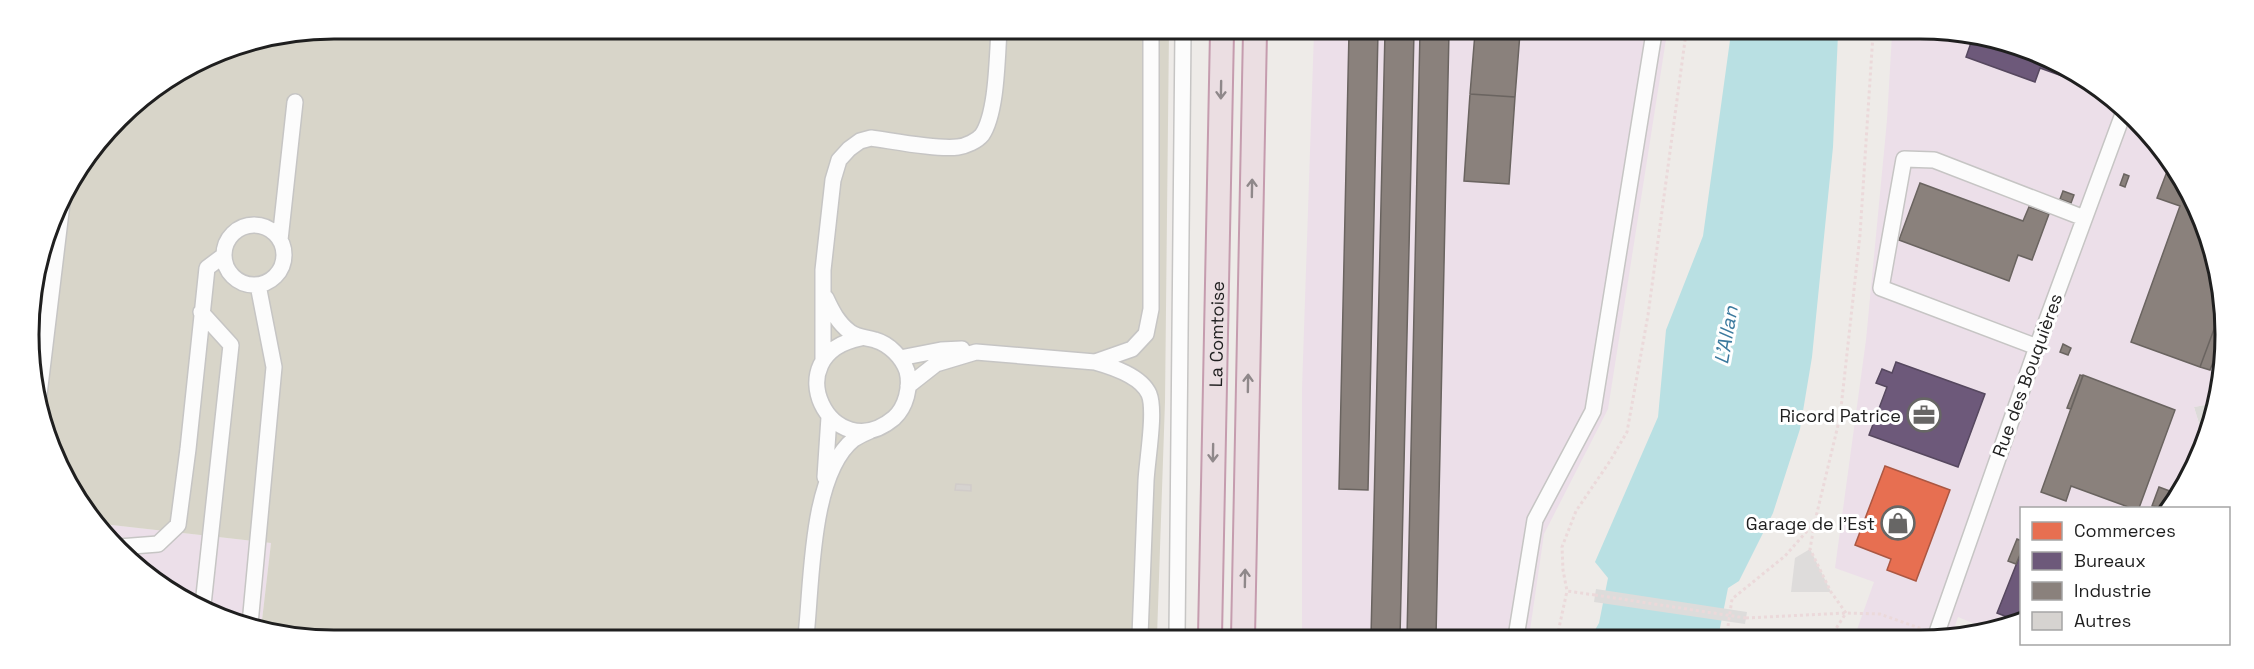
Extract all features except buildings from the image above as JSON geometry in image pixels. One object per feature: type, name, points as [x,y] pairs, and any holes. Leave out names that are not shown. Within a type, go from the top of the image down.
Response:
[{"type":"highway","name":"La Comtoise","points":[[1210,630],[1222,39]]},
{"type":"highway","name":"La Comtoise","points":[[1244,630],[1255,39]]},
{"type":"street","points":[[871,430],[856,431],[841,426],[829,417],[820,404],[816,390],[817,374],[823,360],[823,270],[833,180],[839,160],[860,141],[871,138],[958,147],[974,142],[981,136],[987,124],[993,99],[998,39]]},
{"type":"street","points":[[1095,362],[1132,349],[1146,334],[1151,309],[1151,39]]},
{"type":"street","points":[[1177,630],[1183,39]]},
{"type":"street","points":[[1517,630],[1535,520],[1593,411],[1653,39]]},
{"type":"street","points":[[280,240],[295,102]]},
{"type":"street","name":"Rue des Bouquières","points":[[1938,629],[2037,347],[2121,119]]},
{"type":"street","points":[[2037,347],[1881,288],[1904,159],[1934,160],[2084,218]]},
{"type":"street","points":[[246,226],[265,227],[274,232],[280,240],[284,249],[281,269],[267,283],[248,285],[230,275],[223,256],[229,237],[236,230],[246,226]]},
{"type":"street","points":[[42,371],[59,227]]},
{"type":"street","points":[[129,546],[158,544],[178,525],[207,268],[223,256]]},
{"type":"street","points":[[251,618],[274,367],[258,285]]},
{"type":"street","points":[[823,293],[836,319],[861,338]]},
{"type":"street","points":[[201,312],[231,345],[204,600]]},
{"type":"street","points":[[823,360],[846,341],[861,338],[876,340],[889,347],[900,358],[907,371],[908,386],[905,401],[898,415],[886,425],[854,439],[838,459],[825,488]]},
{"type":"street","points":[[900,358],[941,350],[962,349],[1095,362],[1114,367],[1140,384],[1148,393],[1152,405],[1146,480],[1140,630]]},
{"type":"street","points":[[908,386],[936,364],[976,352]]},
{"type":"street","points":[[807,630],[816,531],[825,488],[829,417]]},
{"type":"path","points":[[1559,630],[1567,591],[1562,547],[1576,511],[1627,432],[1648,315],[1685,39]]},
{"type":"path","points":[[1845,613],[1810,549],[1840,417],[1860,235],[1873,39]]},
{"type":"path","points":[[1727,630],[1732,599],[1785,556],[1815,521]]},
{"type":"path","points":[[1567,591],[1746,618],[1845,613],[1880,614],[1921,630]]},
{"type":"path","points":[[1835,630],[1845,613]]},
{"type":"shaded area","points":[[334,39],[1169,39],[1165,402],[1157,630],[315,629],[262,621],[271,543],[109,525],[89,499],[61,448],[49,411],[42,373],[39,334],[45,277],[61,221],[69,204],[100,155],[140,112],[170,89],[204,69],[258,49],[296,42]]},
{"type":"shaded area","points":[[1314,39],[1666,39],[1608,409],[1544,534],[1530,630],[1302,630],[1302,389]]},
{"type":"shaded area","points":[[1892,39],[1939,40],[1977,45],[2033,61],[2050,69],[2084,89],[2114,112],[2154,155],[2165,170],[2193,221],[2209,277],[2215,334],[2209,392],[2206,405],[2194,407],[2200,426],[2185,465],[2165,499],[2159,507],[2020,507],[2020,612],[1977,624],[1958,617],[1955,627],[1857,630],[1874,582],[1835,568],[1866,340],[1887,120]]},
{"type":"shaded area","points":[[2206,405],[2200,426],[2194,407]]},
{"type":"shaded area","points":[[109,525],[271,543],[262,621],[221,608],[170,580],[140,557]]},
{"type":"shaded area","points":[[1810,549],[1831,592],[1791,592],[1795,558]]},
{"type":"water","name":"L'Allan","points":[[1730,39],[1838,39],[1833,147],[1812,357],[1800,429],[1773,513],[1739,581],[1728,588],[1720,630],[1595,630],[1599,623],[1608,578],[1595,562],[1658,417],[1666,330],[1703,236]]},
{"type":"pier","points":[[1596,589],[1747,612],[1745,624],[1594,602]]},
{"type":"place","name":"Ricord Patrice","points":[[1924,415]]},
{"type":"place","name":"Garage de l'Est","points":[[1898,523]]}]
